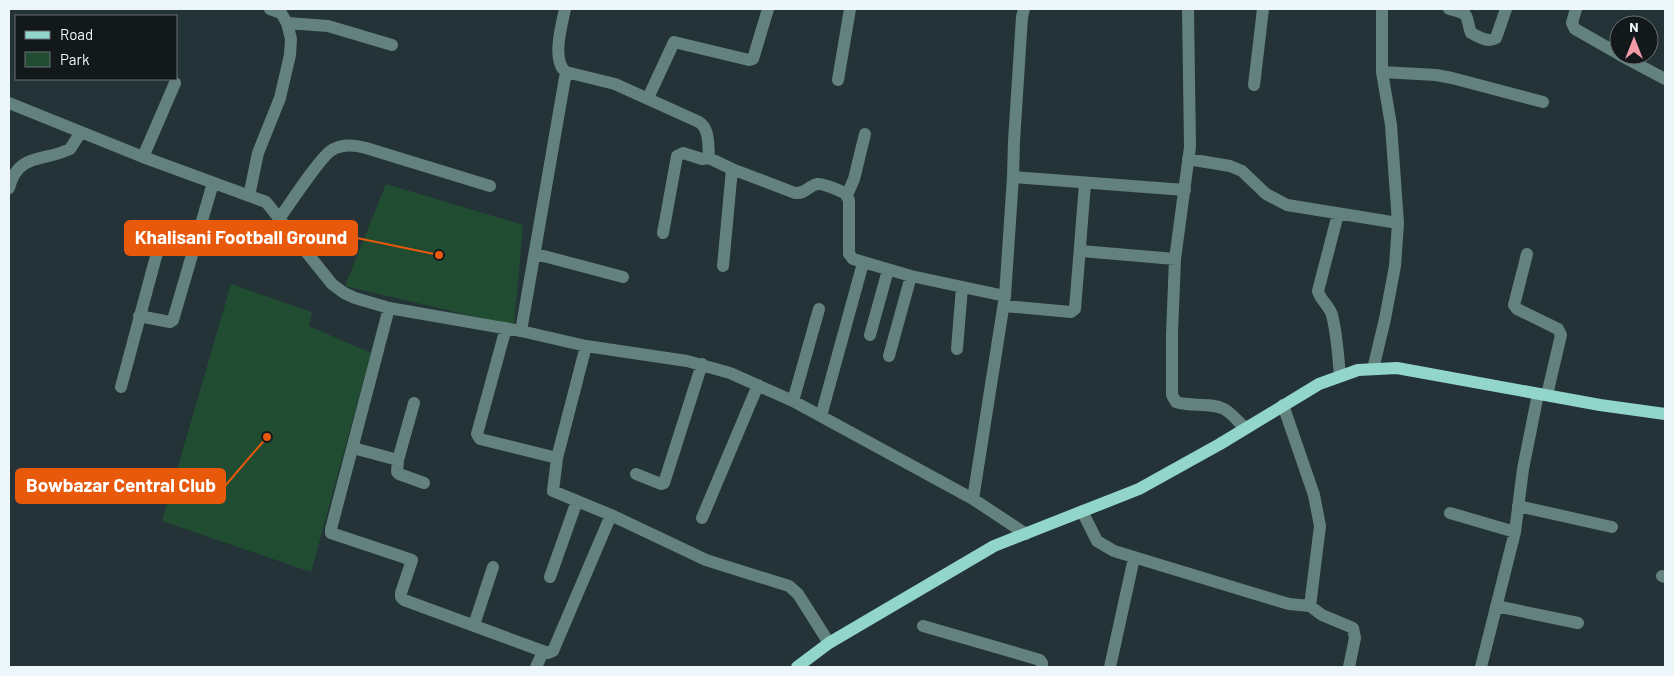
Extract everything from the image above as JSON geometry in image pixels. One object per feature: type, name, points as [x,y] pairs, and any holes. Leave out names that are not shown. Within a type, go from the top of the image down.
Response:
[{"type":"main road","points":[[797,667],[829,643],[994,546],[1139,488],[1319,384],[1358,370],[1397,368],[1600,405],[1665,414]]},
{"type":"street","points":[[565,9],[558,47],[560,65],[566,72],[605,80],[704,125],[707,133],[709,158]]},
{"type":"street","points":[[648,98],[674,42],[749,60],[753,59],[768,9]]},
{"type":"street","points":[[838,80],[850,9]]},
{"type":"street","points":[[973,498],[1004,301],[1014,177],[1015,122],[1024,9]]},
{"type":"street","points":[[1188,9],[1190,147],[1175,260],[1172,395],[1176,402],[1185,405],[1218,407],[1226,410],[1245,428]]},
{"type":"street","points":[[1254,85],[1263,9]]},
{"type":"street","points":[[1373,370],[1386,319],[1396,266],[1398,223],[1391,125],[1382,72],[1382,9]]},
{"type":"street","points":[[1449,9],[1462,12],[1467,16],[1471,33],[1486,40],[1493,40],[1496,38],[1506,9]]},
{"type":"street","points":[[1576,9],[1572,24],[1575,29],[1609,49]]},
{"type":"street","points":[[280,13],[392,45]]},
{"type":"street","points":[[249,196],[258,153],[280,98],[290,55],[291,39],[280,13]]},
{"type":"street","points":[[1639,65],[1665,79]]},
{"type":"street","points":[[521,331],[536,254],[566,72]]},
{"type":"street","points":[[1382,72],[1436,75],[1543,102]]},
{"type":"street","points":[[143,157],[175,83]]},
{"type":"street","points":[[9,103],[212,184],[266,202],[332,284],[344,293],[368,303],[389,308],[506,328],[586,346],[702,364],[730,373],[793,401],[973,498],[1026,534]]},
{"type":"street","points":[[9,188],[12,177],[20,165],[70,149],[82,132]]},
{"type":"street","points":[[865,134],[854,179],[847,194],[849,200],[848,254],[853,260],[911,276],[962,287],[1004,301],[1074,311],[1081,251],[1085,184]]},
{"type":"street","points":[[279,218],[327,153],[342,146],[366,148],[490,186]]},
{"type":"street","points":[[663,233],[678,154],[683,152],[702,159],[709,158],[732,169],[795,193],[802,193],[819,184],[847,194]]},
{"type":"street","points":[[1188,159],[1230,166],[1242,171],[1266,194],[1286,205],[1398,223]]},
{"type":"street","points":[[723,266],[732,169]]},
{"type":"street","points":[[1014,177],[1085,184],[1185,190]]},
{"type":"street","points":[[139,316],[170,322],[173,320],[212,184]]},
{"type":"street","points":[[1338,214],[1318,291],[1319,297],[1331,313],[1340,376]]},
{"type":"street","points":[[121,387],[162,234]]},
{"type":"street","points":[[1081,251],[1175,260]]},
{"type":"street","points":[[536,254],[623,277]]},
{"type":"street","points":[[1481,667],[1515,532],[1523,469],[1561,335],[1558,329],[1517,309],[1514,305],[1526,254]]},
{"type":"street","points":[[821,416],[863,263]]},
{"type":"street","points":[[870,335],[888,270]]},
{"type":"street","points":[[889,356],[911,276]]},
{"type":"street","points":[[957,349],[962,287]]},
{"type":"street","points":[[389,308],[331,530],[332,533],[411,559],[412,561],[401,593],[402,598],[548,653],[553,651],[611,515]]},
{"type":"street","points":[[793,401],[820,310]]},
{"type":"street","points":[[506,328],[477,434],[480,439],[557,458]]},
{"type":"street","points":[[586,346],[557,458],[552,490],[611,515],[706,560],[789,586],[798,594],[829,643]]},
{"type":"street","points":[[636,474],[660,484],[664,483],[702,364]]},
{"type":"street","points":[[702,518],[758,386]]},
{"type":"street","points":[[414,403],[398,460],[397,472],[424,483]]},
{"type":"street","points":[[1282,404],[1314,495],[1320,526],[1310,606]]},
{"type":"street","points":[[353,448],[398,460]]},
{"type":"street","points":[[550,577],[577,501]]},
{"type":"street","points":[[1518,506],[1612,527]]},
{"type":"street","points":[[1082,511],[1097,541],[1114,551],[1289,604],[1310,606],[1322,615],[1353,628],[1355,638],[1349,667]]},
{"type":"street","points":[[1450,513],[1515,532]]},
{"type":"street","points":[[1110,667],[1134,558]]},
{"type":"street","points":[[474,625],[493,566]]},
{"type":"street","points":[[1496,606],[1578,623]]},
{"type":"street","points":[[923,626],[1040,660],[1042,667]]},
{"type":"street","points":[[536,667],[543,652]]},
{"type":"green space","points":[[386,184],[523,225],[514,326],[345,286]]},
{"type":"green space","points":[[231,284],[312,312],[309,326],[371,353],[311,572],[162,521]]},
{"type":"place","name":"Khalisani Football Ground","points":[[439,255]]},
{"type":"place","name":"Bowbazar Central Club","points":[[267,437]]}]
